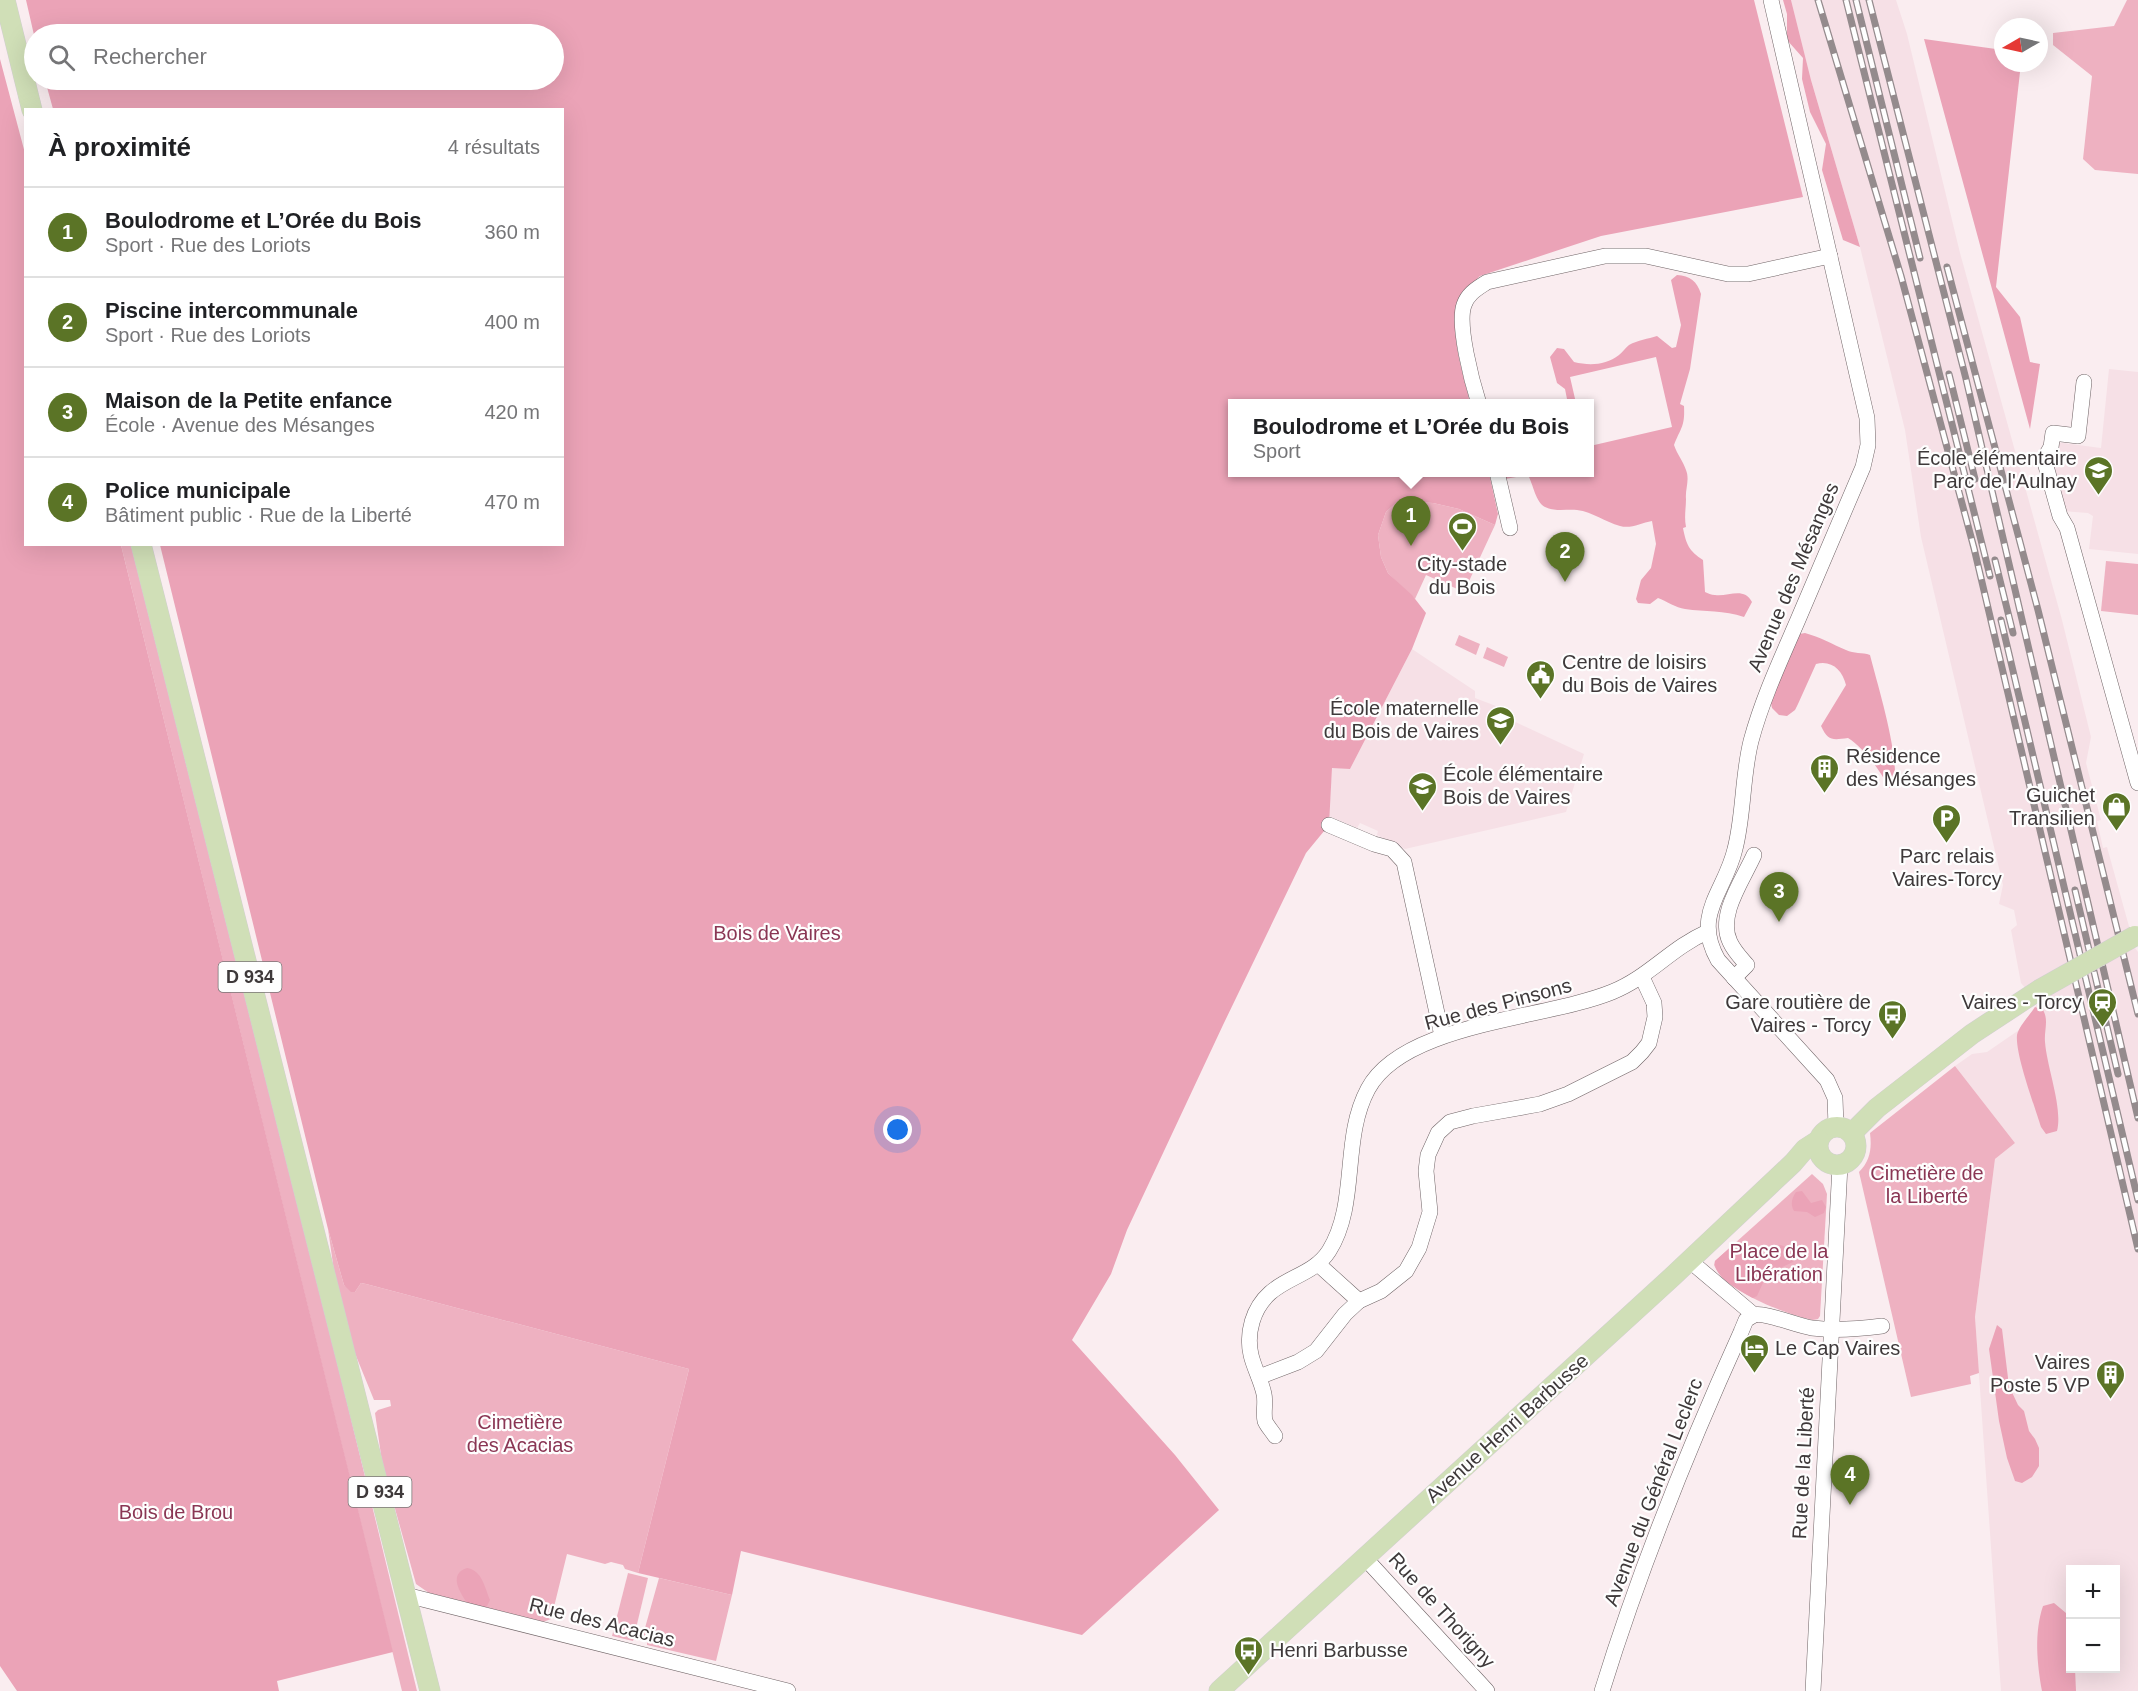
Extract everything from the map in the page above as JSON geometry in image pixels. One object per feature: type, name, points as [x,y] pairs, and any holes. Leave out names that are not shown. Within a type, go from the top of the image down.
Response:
[{"type":"main road","points":[[5,0],[24,77]]},
{"type":"main road","points":[[27,90],[32,108]]},
{"type":"main road","name":"D 934","points":[[142,546],[430,1691]]},
{"type":"main road","points":[[1832,1162],[1819,1151],[1819,1140],[1826,1130],[1844,1130],[1972,1034],[2039,990],[2137,935]]},
{"type":"main road","points":[[1793,1163],[1847,1163],[1855,1155],[1857,1143],[1844,1130]]},
{"type":"main road","name":"Avenue Henri Barbusse","points":[[1219,1691],[1690,1261],[1805,1149],[1819,1140]]},
{"type":"street","name":"Avenue des Mésanges","points":[[1707,932],[1710,908],[1735,849],[1746,767],[1756,725],[1771,682],[1863,467],[1868,445],[1867,418],[1771,0]]},
{"type":"street","points":[[1478,399],[1462,327],[1464,304],[1473,290],[1487,282],[1605,256],[1646,256],[1728,274],[1748,274],[1830,256]]},
{"type":"street","points":[[2084,382],[2078,436],[2053,433],[2051,447],[2044,459],[2060,516],[2067,528],[2138,783]]},
{"type":"street","points":[[1498,477],[1510,528]]},
{"type":"street","points":[[1329,825],[1392,849],[1404,862],[1442,1036]]},
{"type":"street","points":[[1734,978],[1747,965],[1729,940],[1727,917],[1754,855]]},
{"type":"street","points":[[1707,932],[1718,960],[1827,1080],[1844,1130]]},
{"type":"street","name":"Rue des Pinsons","points":[[1275,1436],[1265,1420],[1265,1396],[1251,1356],[1251,1325],[1256,1311],[1271,1292],[1308,1272],[1328,1252],[1342,1221],[1360,1106],[1369,1087],[1382,1070],[1400,1056],[1442,1036],[1585,1002],[1613,992],[1642,977],[1688,940],[1707,932]]},
{"type":"street","points":[[1259,1377],[1277,1372],[1316,1351],[1345,1314],[1359,1301],[1381,1291],[1406,1271],[1419,1248],[1430,1212],[1426,1171],[1428,1155],[1438,1133],[1450,1122],[1539,1104],[1568,1094],[1632,1062],[1642,1053],[1648,1043],[1655,1017],[1653,1003],[1642,977]]},
{"type":"street","name":"Rue de la Liberté","points":[[1813,1691],[1831,1329],[1832,1162]]},
{"type":"street","points":[[1690,1261],[1754,1315],[1763,1315],[1805,1327],[1863,1329],[1882,1326]]},
{"type":"street","points":[[1318,1264],[1359,1301]]},
{"type":"street","name":"Avenue du Général Leclerc","points":[[1602,1691],[1647,1556],[1677,1476],[1746,1320],[1754,1315]]},
{"type":"street","name":"Rue de Thorigny","points":[[1365,1558],[1487,1691]]},
{"type":"street","name":"Rue des Acacias","points":[[406,1595],[788,1691]]},
{"type":"shaded area","points":[[1791,0],[1896,0],[1907,34],[1960,253],[2062,620],[2091,737],[2086,763],[2101,820],[2097,821],[2103,848],[2107,847],[2138,952],[2138,1691],[2001,1691],[1975,1317],[1995,1159],[2015,1143],[1955,1066],[1972,1054],[1987,1052],[2019,1030],[2038,1003],[2021,983],[2011,930],[2017,925],[2014,910],[1999,904],[2003,885],[1921,537],[1905,430],[1860,247],[1811,80]]},
{"type":"shaded area","name":"École élémentaire Parc de l'Aulnay","points":[[2109,369],[2138,372],[2138,554],[2089,549],[2093,516],[2088,513],[2062,511],[2051,478],[2055,442],[2101,448]]},
{"type":"shaded area","points":[[1412,649],[1475,691],[1475,698],[1496,706],[1494,712],[1584,754],[1566,812],[1405,849],[1377,835],[1378,831],[1360,823],[1357,828],[1329,816],[1332,767],[1350,769]]},
{"type":"green space","name":"Bois de Vaires","points":[[26,0],[1754,0],[1803,197],[1601,236],[1480,276],[1467,290],[1456,320],[1458,352],[1469,399],[1228,399],[1228,477],[1490,477],[1498,514],[1495,525],[1459,509],[1433,503],[1398,501],[1386,512],[1378,535],[1381,557],[1388,573],[1412,595],[1426,613],[1412,649],[1350,769],[1332,768],[1329,825],[1306,853],[1127,1230],[1111,1274],[1072,1340],[1175,1455],[1219,1510],[1082,1635],[741,1551],[732,1595],[638,1573],[689,1369],[366,1284],[361,1283],[355,1292],[351,1292],[344,1285],[328,1229],[160,546],[564,546],[564,108],[53,108],[48,90],[564,90],[564,24],[31,24]]},
{"type":"green space","points":[[1783,0],[1791,0],[1811,80],[1860,247],[1843,240],[1822,170],[1826,144],[1810,112],[1802,79],[1803,58],[1787,40],[1787,14]]},
{"type":"green space","points":[[2127,0],[2138,0],[2138,174],[2095,170],[2083,159],[2092,76],[2053,45],[2053,33],[2114,26]]},
{"type":"green space","points":[[1924,39],[1994,49],[1994,72],[2020,72],[1996,287],[2020,317],[2030,362],[2040,364],[2030,429]]},
{"type":"green space","name":"Bois de Brou","points":[[0,59],[24,149],[24,546],[121,546],[393,1652],[277,1681],[279,1691],[17,1691],[0,1666]]},
{"type":"green space","points":[[1677,275],[1686,277],[1692,280],[1701,294],[1690,369],[1680,404],[1684,406],[1683,423],[1674,445],[1688,477],[1686,527],[1683,528],[1685,538],[1689,547],[1703,560],[1705,592],[1714,595],[1745,594],[1752,602],[1744,617],[1682,608],[1658,598],[1650,604],[1638,603],[1636,599],[1641,580],[1651,568],[1656,544],[1652,521],[1624,527],[1583,511],[1549,509],[1539,502],[1529,477],[1594,477],[1594,445],[1672,427],[1656,357],[1570,377],[1575,399],[1567,399],[1565,389],[1557,383],[1550,357],[1557,348],[1564,349],[1574,362],[1603,363],[1620,354],[1632,343],[1657,336],[1672,348],[1676,347],[1681,325],[1671,280]]},
{"type":"green space","points":[[1398,501],[1433,503],[1459,509],[1495,525],[1464,592],[1426,575],[1415,599],[1388,573],[1381,557],[1378,535],[1386,512]]},
{"type":"green space","points":[[121,546],[131,546],[344,1390],[417,1691],[402,1691]]},
{"type":"green space","points":[[2106,561],[2138,564],[2138,615],[2101,611]]},
{"type":"green space","points":[[1805,633],[1849,651],[1870,655],[1891,740],[1894,758],[1894,787],[1889,788],[1871,760],[1854,742],[1848,738],[1828,737],[1821,726],[1846,685],[1836,667],[1827,663],[1816,664],[1795,710],[1787,716],[1779,715],[1772,708],[1768,690],[1799,634]]},
{"type":"green space","points":[[1459,635],[1480,644],[1476,655],[1455,645]]},
{"type":"green space","points":[[1487,647],[1508,657],[1504,667],[1483,658]]},
{"type":"green space","points":[[2035,1007],[2043,1010],[2046,1018],[2046,1052],[2058,1111],[2057,1131],[2046,1134],[2041,1127],[2030,1094],[2017,1044],[2018,1032]]},
{"type":"green space","name":"Cimetière de la Liberté","points":[[1955,1066],[2015,1143],[1995,1159],[1975,1317],[1979,1373],[1970,1376],[1971,1384],[1911,1397],[1859,1172],[1866,1164],[1869,1154],[1870,1133]]},
{"type":"green space","name":"Place de la Libération","points":[[1812,1174],[1823,1184],[1827,1194],[1820,1316],[1813,1320],[1788,1313],[1743,1293],[1720,1275],[1714,1265],[1715,1261]]},
{"type":"green space","points":[[1802,1191],[1811,1203],[1822,1200],[1826,1207],[1824,1213],[1815,1217],[1807,1212],[1794,1211],[1793,1197],[1796,1192]]},
{"type":"green space","name":"Cimetière des Acacias","points":[[328,1229],[344,1285],[355,1292],[361,1283],[366,1284],[689,1369],[638,1573],[625,1569],[623,1565],[611,1562],[605,1564],[567,1554],[551,1619],[543,1622],[429,1593],[416,1584],[382,1462],[375,1413],[391,1406],[390,1400],[374,1400],[354,1351],[334,1271]]},
{"type":"green space","points":[[1734,1244],[1760,1254],[1780,1245],[1790,1248],[1796,1255],[1793,1262],[1767,1274],[1757,1296],[1753,1298],[1735,1288],[1718,1273],[1715,1261]]},
{"type":"green space","points":[[1997,1325],[2002,1329],[2009,1386],[2018,1405],[2024,1411],[2029,1431],[2039,1448],[2039,1466],[2032,1477],[2022,1483],[2015,1481],[2007,1458],[1999,1421],[1989,1349]]},
{"type":"green space","points":[[467,1568],[476,1572],[482,1580],[490,1600],[486,1608],[467,1603],[459,1589],[458,1574]]},
{"type":"green space","points":[[628,1573],[648,1578],[633,1641],[612,1636]]},
{"type":"green space","points":[[659,1578],[732,1595],[716,1661],[647,1645],[647,1638],[643,1635]]},
{"type":"green space","points":[[2054,1603],[2066,1613],[2066,1673],[2075,1673],[2076,1691],[2042,1691],[2037,1637],[2043,1606]]},
{"type":"railway","points":[[1818,0],[1901,276],[1974,548],[2138,1249]]},
{"type":"railway","points":[[1846,0],[1990,576]]},
{"type":"railway","points":[[1856,0],[1920,258]]},
{"type":"railway","points":[[1869,0],[1966,379],[2138,1118]]},
{"type":"railway","points":[[1947,267],[2038,610],[2138,1014]]},
{"type":"railway","points":[[1949,374],[1975,479]]},
{"type":"railway","points":[[1995,560],[2013,633]]},
{"type":"railway","points":[[2001,620],[2138,1200]]},
{"type":"railway","points":[[2075,890],[2118,1074]]},
{"type":"place","name":"École élémentaire Parc de l'Aulnay","points":[[2098,496]]},
{"type":"place","name":"Boulodrome et L’Orée du Bois","points":[[1411,546]]},
{"type":"place","name":"City-stade du Bois","points":[[1462,552]]},
{"type":"place","name":"Piscine intercommunale","points":[[1565,582]]},
{"type":"place","name":"Centre de loisirs du Bois de Vaires","points":[[1541,700]]},
{"type":"place","name":"École maternelle du Bois de Vaires","points":[[1500,746]]},
{"type":"place","name":"Résidence des Mésanges","points":[[1825,794]]},
{"type":"place","name":"École élémentaire Bois de Vaires","points":[[1422,812]]},
{"type":"place","name":"Guichet Transilien","points":[[2116,832]]},
{"type":"place","name":"Parc relais Vaires-Torcy","points":[[1947,844]]},
{"type":"place","name":"Maison de la Petite enfance","points":[[1779,922]]},
{"type":"place","name":"Vaires - Torcy","points":[[2103,1028]]},
{"type":"place","name":"Gare routière de Vaires - Torcy","points":[[1892,1040]]},
{"type":"place","name":"Le Cap Vaires","points":[[1754,1374]]},
{"type":"place","name":"Vaires Poste 5 VP","points":[[2111,1400]]},
{"type":"place","name":"Police municipale","points":[[1850,1505]]},
{"type":"place","name":"Henri Barbusse","points":[[1249,1676]]}]
